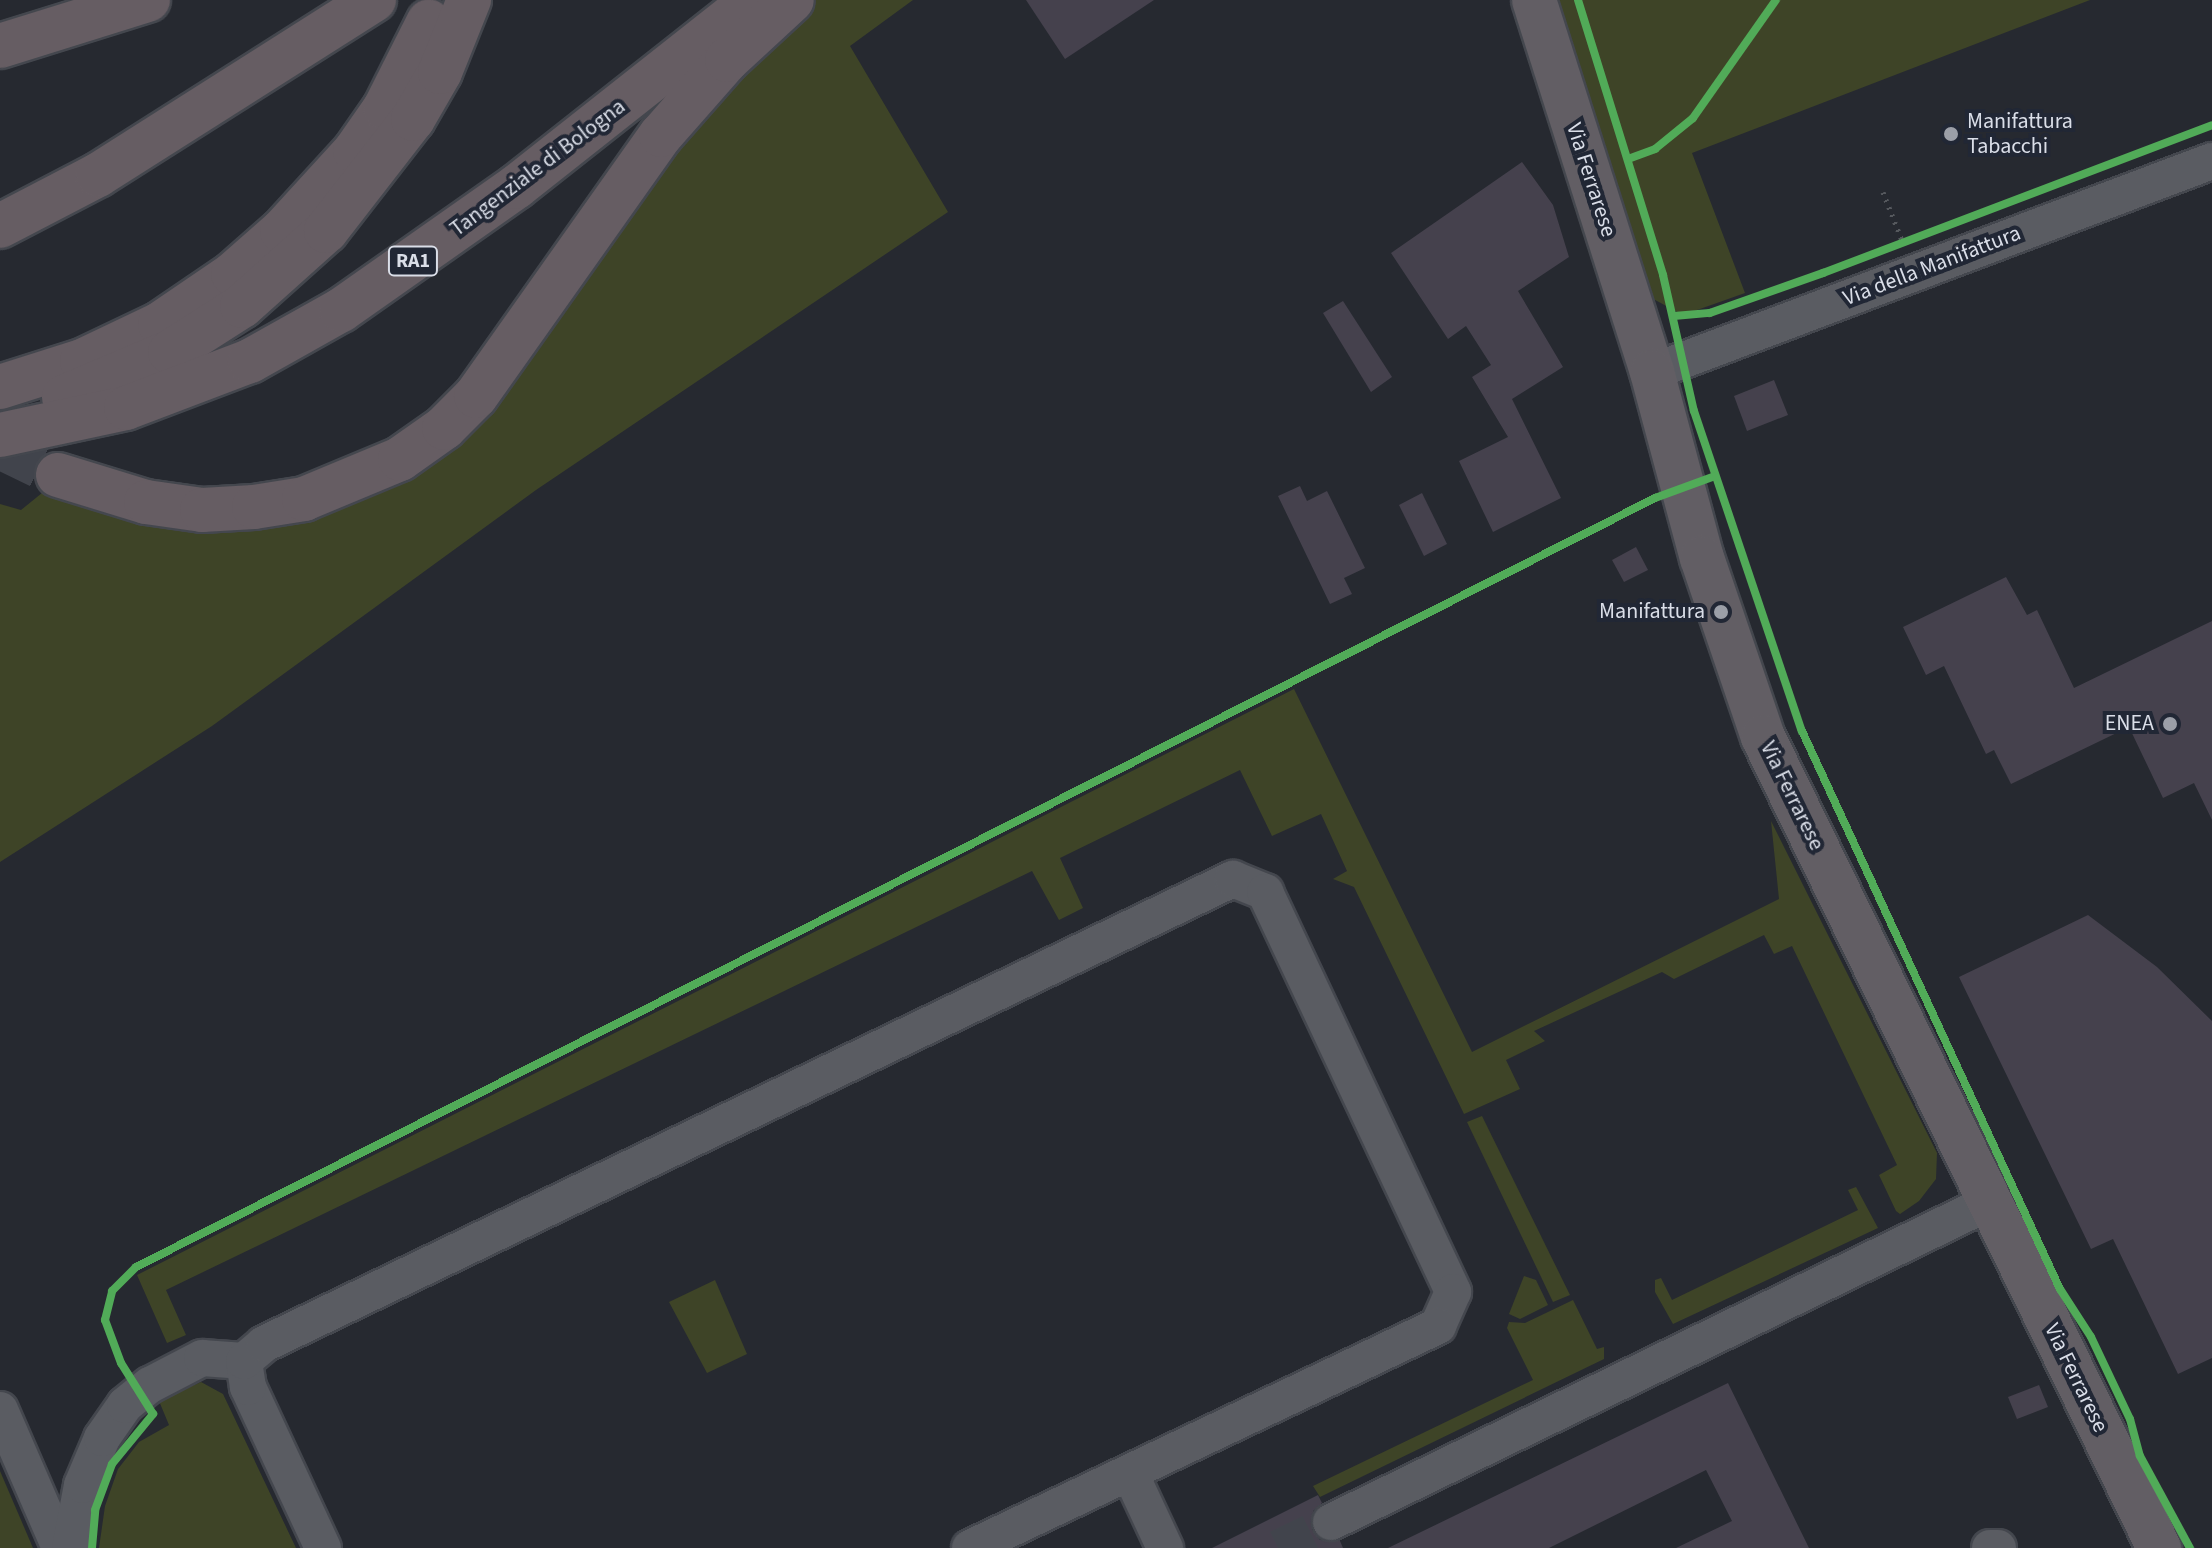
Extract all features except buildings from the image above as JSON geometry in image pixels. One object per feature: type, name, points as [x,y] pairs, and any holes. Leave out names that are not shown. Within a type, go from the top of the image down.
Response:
[{"type":"highway","points":[[0,46],[148,0]]},
{"type":"highway","points":[[8,427],[130,372],[242,306],[285,270],[360,191],[413,119],[440,72],[469,0]]},
{"type":"highway","name":"Tangenziale di Bologna","points":[[8,427],[126,408],[250,361],[341,310],[516,187],[753,0]]},
{"type":"highway","points":[[58,475],[146,502],[202,510],[304,499],[400,459],[444,428],[476,396],[661,135],[727,60],[792,0]]},
{"type":"highway","points":[[0,226],[98,175],[359,9]]},
{"type":"highway","points":[[0,387],[82,361],[160,324],[233,274],[282,231],[355,151],[385,108],[429,21]]},
{"type":"main road","name":"Via Ferrarese","points":[[1534,0],[1652,372],[1702,558],[1763,737],[2159,1548]]},
{"type":"street","name":"Via della Manifattura","points":[[1652,372],[1911,251],[2212,161]]},
{"type":"street","points":[[70,1548],[82,1485],[102,1438],[125,1405],[162,1377],[202,1358],[244,1361],[264,1344],[1233,879],[1265,892],[1453,1292],[1438,1326],[970,1548]]},
{"type":"street","points":[[1331,1522],[1990,1202]]},
{"type":"street","points":[[244,1361],[248,1387],[323,1548]]},
{"type":"street","points":[[0,1410],[60,1548]]},
{"type":"street","points":[[1130,1473],[1165,1548]]},
{"type":"street","points":[[1990,1548],[1998,1548]]},
{"type":"path","points":[[1628,159],[1655,149],[1693,118],[1776,0]]},
{"type":"path","points":[[1623,145],[1632,174]]},
{"type":"path","points":[[1883,192],[1911,251]]},
{"type":"path","points":[[1889,247],[1911,251]]},
{"type":"green space","points":[[807,0],[913,0],[850,46],[948,212],[536,490],[212,726],[0,862],[0,504],[21,510],[42,493],[159,525],[404,469],[621,206]]},
{"type":"green space","points":[[1553,0],[2090,0],[1692,153],[1745,293],[1683,315],[1644,294]]},
{"type":"green space","points":[[1294,689],[1472,1052],[1779,899],[1771,821],[1937,1153],[1936,1179],[1919,1201],[1900,1214],[1896,1211],[1879,1175],[1897,1165],[1792,946],[1774,954],[1764,935],[1674,979],[1662,972],[1534,1031],[1545,1041],[1506,1060],[1520,1089],[1464,1114],[1354,887],[1333,879],[1347,871],[1321,814],[1272,836],[1240,770],[1060,858],[1083,908],[1059,920],[1032,871],[166,1290],[186,1335],[167,1343],[137,1275]]},
{"type":"green space","points":[[1482,1116],[1570,1295],[1553,1302],[1467,1122]]},
{"type":"green space","points":[[1856,1187],[1878,1228],[1673,1324],[1655,1292],[1655,1280],[1661,1278],[1672,1300],[1858,1210],[1848,1190]]},
{"type":"green space","points":[[1524,1276],[1536,1280],[1548,1305],[1520,1319],[1509,1314]]},
{"type":"green space","points":[[715,1280],[747,1354],[707,1373],[669,1302]]},
{"type":"green space","points":[[1573,1300],[1597,1349],[1604,1347],[1604,1359],[1320,1497],[1313,1486],[1533,1380],[1507,1328],[1509,1322],[1525,1323]]},
{"type":"green space","points":[[201,1382],[223,1394],[296,1548],[99,1548],[105,1506],[118,1469],[139,1442],[169,1425],[159,1401]]},
{"type":"green space","points":[[0,1471],[33,1548],[0,1548]]},
{"type":"tunnel","points":[[0,447],[58,475]]},
{"type":"tunnel","points":[[1278,1548],[1331,1522]]},
{"type":"cycle path","points":[[1578,0],[1663,275],[1694,411],[1802,731],[2060,1289],[2091,1337],[2130,1419],[2140,1456],[2190,1548]]},
{"type":"cycle path","points":[[1628,159],[1655,149],[1693,118],[1776,0]]},
{"type":"cycle path","points":[[1674,316],[1710,313],[1823,273],[2212,125]]},
{"type":"cycle path","points":[[92,1548],[95,1510],[112,1464],[153,1414],[121,1363],[105,1320],[112,1291],[136,1267],[1655,498],[1715,476]]},
{"type":"place","name":"Manifattura Tabacchi","points":[[1951,134]]},
{"type":"place","name":"Manifattura","points":[[1721,612]]},
{"type":"place","name":"ENEA","points":[[2170,724]]}]
